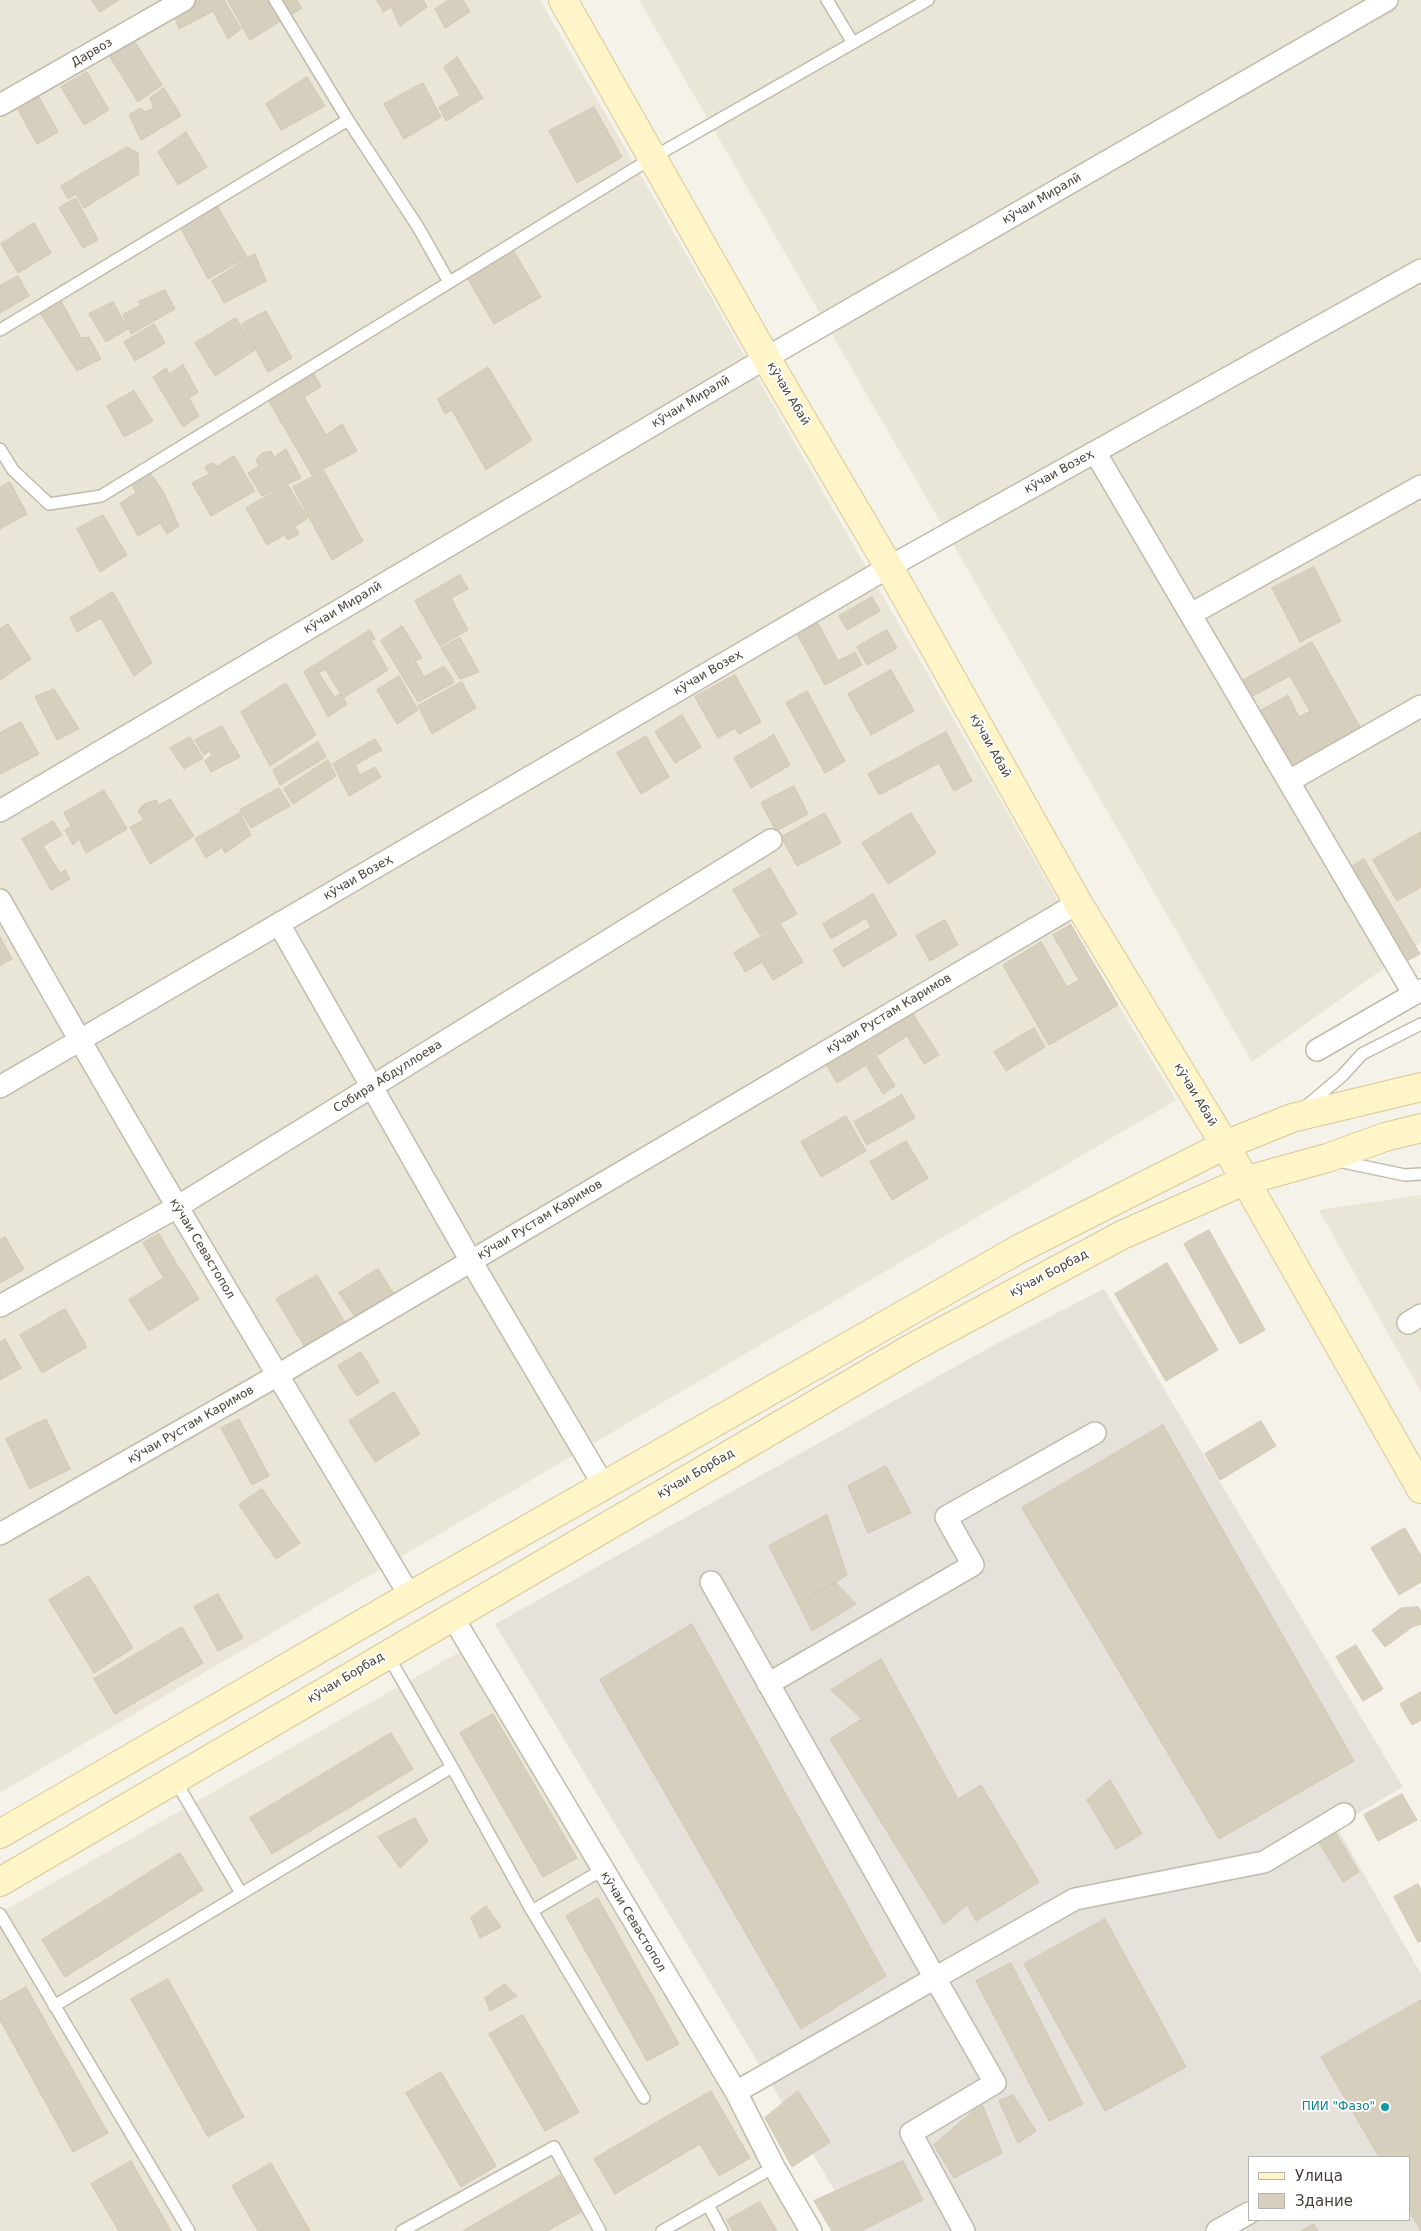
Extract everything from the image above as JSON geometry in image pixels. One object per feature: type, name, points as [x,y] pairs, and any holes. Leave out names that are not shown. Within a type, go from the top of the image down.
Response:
[{"type":"main road","name":"кӯчаи Абаӣ","points":[[563,0],[766,358],[889,567],[1078,903],[1225,1145],[1421,1489]]},
{"type":"main road","points":[[0,1834],[410,1596],[1020,1250],[1225,1145],[1292,1118],[1421,1088]]},
{"type":"main road","name":"кӯчаи Борбад","points":[[0,1882],[910,1349],[1122,1235],[1244,1181],[1327,1158],[1385,1137],[1421,1128]]},
{"type":"street","name":"Дарвоз","points":[[0,105],[184,0]]},
{"type":"street","name":"кӯчаи Миралӣ","points":[[0,811],[766,358],[1387,0]]},
{"type":"street","name":"кӯчаи Возеҳ","points":[[0,1087],[889,567],[1421,270]]},
{"type":"street","points":[[1095,452],[1417,991],[1317,1050]]},
{"type":"street","points":[[1191,614],[1421,486]]},
{"type":"street","points":[[1290,781],[1421,706]]},
{"type":"street","name":"Собира Абдуллоева","points":[[0,1306],[177,1207],[771,840]]},
{"type":"street","name":"кӯчаи Севастопол","points":[[0,900],[79,1041],[410,1596]]},
{"type":"street","name":"кӯчаи Рустам Каримов","points":[[0,1534],[278,1375],[1078,903]]},
{"type":"street","points":[[279,924],[471,1261],[604,1486]]},
{"type":"street","points":[[768,1684],[973,1565],[946,1517],[1095,1433]]},
{"type":"street","points":[[711,1582],[995,2084],[911,2133],[964,2231]]},
{"type":"street","name":"кӯчаи Севастопол","points":[[452,1616],[736,2092],[774,2167],[811,2231]]},
{"type":"street","points":[[736,2092],[1075,1899],[1264,1862],[1344,1814]]},
{"type":"street","points":[[1217,2231],[1248,2214]]},
{"type":"lane","points":[[275,0],[348,120],[418,226],[449,282]]},
{"type":"lane","points":[[827,0],[853,43]]},
{"type":"lane","points":[[0,449],[13,470],[48,504],[101,496],[652,158],[928,0]]},
{"type":"lane","points":[[0,330],[348,120]]},
{"type":"lane","points":[[1292,1118],[1342,1076],[1362,1054],[1421,1024]]},
{"type":"lane","points":[[1327,1158],[1405,1175],[1421,1174]]},
{"type":"lane","points":[[387,1654],[532,1911],[644,2098]]},
{"type":"lane","points":[[54,2006],[452,1767]]},
{"type":"lane","points":[[175,1780],[241,1893]]},
{"type":"lane","points":[[532,1911],[602,1870]]},
{"type":"lane","points":[[0,1914],[189,2231]]},
{"type":"lane","points":[[402,2231],[554,2147],[600,2231]]},
{"type":"lane","points":[[662,2231],[774,2167]]},
{"type":"lane","points":[[708,2205],[722,2231]]},
{"type":"shaded area","points":[[0,0],[540,0],[1118,1005],[1176,1100],[0,1793]]},
{"type":"shaded area","points":[[639,0],[1421,0],[1421,942],[1252,1062]]},
{"type":"shaded area","points":[[1421,1195],[1421,1392],[1319,1210]]},
{"type":"shaded area","points":[[1104,1289],[1403,1787],[1336,1826],[1421,1974],[1421,1999],[1321,2057],[1378,2156],[1248,2156],[1248,2221],[1411,2221],[1411,2214],[1421,2231],[859,2231],[495,1624],[996,1344]]},
{"type":"shaded area","points":[[472,1645],[811,2231],[0,2231],[0,1913]]},
{"type":"building","points":[[92,0],[119,0],[100,12]]},
{"type":"building","points":[[197,0],[224,0],[241,29],[228,39],[213,11],[179,29],[173,12]]},
{"type":"building","points":[[228,0],[297,0],[302,8],[250,40]]},
{"type":"building","points":[[377,0],[423,0],[427,7],[400,26],[391,7],[384,12]]},
{"type":"building","points":[[449,0],[463,0],[470,12],[445,28],[435,9]]},
{"type":"building","points":[[135,42],[162,85],[138,102],[110,57]]},
{"type":"building","points":[[457,57],[483,98],[446,121],[439,107],[460,95],[444,67]]},
{"type":"building","points":[[87,72],[109,110],[84,125],[61,87]]},
{"type":"building","points":[[307,77],[325,106],[281,130],[266,104]]},
{"type":"building","points":[[423,83],[441,117],[404,139],[384,104]]},
{"type":"building","points":[[164,88],[181,116],[141,140],[129,115],[141,108],[145,112],[154,108],[150,98]]},
{"type":"building","points":[[39,97],[58,132],[37,144],[18,110]]},
{"type":"building","points":[[594,107],[622,157],[577,183],[549,131]]},
{"type":"building","points":[[186,132],[207,167],[178,185],[158,152]]},
{"type":"building","points":[[127,147],[138,153],[139,174],[84,208],[76,194],[68,199],[61,186]]},
{"type":"building","points":[[76,198],[98,240],[83,248],[59,208]]},
{"type":"building","points":[[216,204],[247,257],[208,279],[179,225]]},
{"type":"building","points":[[34,223],[51,253],[18,273],[1,244]]},
{"type":"building","points":[[512,248],[541,297],[494,324],[466,276]]},
{"type":"building","points":[[255,254],[266,281],[224,303],[212,281]]},
{"type":"building","points":[[18,276],[29,296],[0,313],[0,286]]},
{"type":"building","points":[[165,290],[175,309],[131,334],[123,314],[141,305],[138,302]]},
{"type":"building","points":[[59,297],[81,338],[89,337],[101,359],[77,371],[39,311]]},
{"type":"building","points":[[113,302],[128,329],[106,342],[89,314]]},
{"type":"building","points":[[266,311],[292,358],[268,372],[242,324]]},
{"type":"building","points":[[236,318],[255,350],[215,376],[195,343]]},
{"type":"building","points":[[154,324],[165,343],[135,361],[124,342]]},
{"type":"building","points":[[183,365],[198,392],[189,398],[199,416],[183,427],[153,377],[166,368],[169,374]]},
{"type":"building","points":[[488,367],[532,440],[486,470],[452,410],[445,414],[438,399]]},
{"type":"building","points":[[312,370],[321,387],[304,397],[326,435],[342,424],[357,451],[312,475],[267,398]]},
{"type":"building","points":[[134,391],[153,421],[124,437],[107,406]]},
{"type":"building","points":[[286,449],[301,478],[262,496],[248,473],[259,466],[256,460],[262,453],[271,451],[274,457]]},
{"type":"building","points":[[234,456],[255,491],[211,516],[192,483],[209,474],[205,467],[212,463],[217,466]]},
{"type":"building","points":[[148,470],[163,491],[179,526],[167,534],[160,523],[138,536],[120,503],[136,493],[131,481]]},
{"type":"building","points":[[324,471],[363,541],[332,560],[293,487]]},
{"type":"building","points":[[10,482],[27,514],[0,529],[0,488]]},
{"type":"building","points":[[288,485],[308,518],[295,526],[299,534],[288,540],[284,535],[267,545],[246,508]]},
{"type":"building","points":[[103,515],[127,555],[100,572],[77,529]]},
{"type":"building","points":[[1314,567],[1341,621],[1300,642],[1272,588]]},
{"type":"building","points":[[460,575],[468,589],[451,598],[468,630],[440,646],[415,601]]},
{"type":"building","points":[[113,592],[152,663],[134,676],[101,618],[77,632],[70,618]]},
{"type":"building","points":[[872,597],[880,611],[847,630],[839,616]]},
{"type":"building","points":[[818,623],[838,661],[855,652],[862,665],[825,685],[797,634]]},
{"type":"building","points":[[8,624],[31,659],[0,680],[0,629]]},
{"type":"building","points":[[402,626],[422,658],[415,661],[424,677],[444,666],[453,679],[453,683],[418,702],[381,641]]},
{"type":"building","points":[[370,630],[375,639],[319,673],[334,697],[341,694],[347,704],[328,717],[304,672]]},
{"type":"building","points":[[887,630],[897,648],[867,665],[857,647]]},
{"type":"building","points":[[460,638],[479,672],[460,679],[441,648]]},
{"type":"building","points":[[372,642],[388,670],[343,698],[326,670]]},
{"type":"building","points":[[1312,642],[1363,732],[1289,773],[1256,713],[1288,695],[1299,717],[1310,711],[1290,676],[1249,698],[1240,682]]},
{"type":"building","points":[[891,670],[914,711],[871,735],[848,694]]},
{"type":"building","points":[[735,675],[761,722],[739,734],[735,728],[718,738],[695,697]]},
{"type":"building","points":[[399,676],[418,710],[397,724],[377,690]]},
{"type":"building","points":[[462,682],[476,708],[432,734],[418,706]]},
{"type":"building","points":[[286,683],[316,735],[270,766],[241,712]]},
{"type":"building","points":[[54,689],[79,729],[57,740],[35,697]]},
{"type":"building","points":[[807,691],[845,761],[825,773],[786,703]]},
{"type":"building","points":[[682,715],[701,747],[675,763],[655,732]]},
{"type":"building","points":[[21,722],[39,754],[0,774],[0,733]]},
{"type":"building","points":[[222,726],[240,757],[211,772],[205,761],[212,755],[209,751],[204,755],[195,740]]},
{"type":"building","points":[[946,732],[972,781],[954,791],[939,763],[879,795],[868,774]]},
{"type":"building","points":[[774,735],[790,765],[751,788],[734,758]]},
{"type":"building","points":[[646,736],[669,777],[641,794],[617,753]]},
{"type":"building","points":[[190,737],[203,758],[184,769],[170,748]]},
{"type":"building","points":[[375,739],[382,750],[355,765],[360,775],[375,767],[381,777],[349,796],[333,764]]},
{"type":"building","points":[[318,742],[326,757],[280,785],[273,770]]},
{"type":"building","points":[[328,760],[336,776],[293,804],[284,789]]},
{"type":"building","points":[[794,786],[808,814],[776,831],[761,803]]},
{"type":"building","points":[[279,788],[290,806],[251,828],[240,810]]},
{"type":"building","points":[[104,790],[127,829],[86,853],[79,839],[73,845],[65,830],[71,826],[64,813]]},
{"type":"building","points":[[170,799],[194,836],[150,864],[130,827],[144,820],[138,811],[144,804],[156,800],[159,805]]},
{"type":"building","points":[[240,813],[251,835],[225,853],[222,847],[206,858],[195,839]]},
{"type":"building","points":[[825,813],[841,843],[797,866],[781,837]]},
{"type":"building","points":[[911,813],[936,853],[888,884],[862,843]]},
{"type":"building","points":[[53,821],[62,835],[43,846],[60,873],[65,870],[70,879],[51,890],[22,839]]},
{"type":"building","points":[[1421,832],[1421,887],[1397,901],[1373,860]]},
{"type":"building","points":[[1364,859],[1420,954],[1403,963],[1348,869]]},
{"type":"building","points":[[770,868],[797,914],[760,935],[733,890]]},
{"type":"building","points":[[873,894],[897,935],[843,967],[833,950],[871,927],[866,918],[831,939],[823,924]]},
{"type":"building","points":[[945,920],[958,945],[930,961],[916,936]]},
{"type":"building","points":[[781,925],[803,962],[773,980],[762,962],[745,972],[734,953]]},
{"type":"building","points":[[1071,925],[1118,1005],[1049,1045],[1003,965],[1041,942],[1067,987],[1079,980],[1053,935]]},
{"type":"building","points":[[0,937],[12,959],[0,966]]},
{"type":"building","points":[[913,1014],[939,1055],[924,1064],[907,1036],[878,1055],[869,1042]]},
{"type":"building","points":[[1034,1028],[1045,1047],[1006,1071],[994,1052]]},
{"type":"building","points":[[867,1041],[895,1086],[883,1094],[866,1065],[837,1083],[827,1066]]},
{"type":"building","points":[[902,1095],[915,1118],[867,1145],[854,1122]]},
{"type":"building","points":[[846,1116],[866,1151],[821,1177],[801,1142]]},
{"type":"building","points":[[906,1141],[928,1178],[892,1200],[870,1162]]},
{"type":"building","points":[[1209,1230],[1265,1330],[1240,1344],[1184,1244]]},
{"type":"building","points":[[159,1234],[179,1268],[163,1277],[143,1243]]},
{"type":"building","points":[[5,1237],[24,1269],[0,1283],[0,1240]]},
{"type":"building","points":[[1167,1263],[1218,1350],[1166,1381],[1115,1294]]},
{"type":"building","points":[[180,1268],[199,1299],[149,1331],[129,1300]]},
{"type":"building","points":[[378,1269],[394,1294],[356,1318],[339,1293]]},
{"type":"building","points":[[317,1275],[346,1324],[306,1349],[276,1299]]},
{"type":"building","points":[[65,1309],[87,1347],[42,1373],[20,1335]]},
{"type":"building","points":[[5,1339],[21,1368],[0,1380],[0,1342]]},
{"type":"building","points":[[361,1352],[379,1382],[357,1396],[338,1366]]},
{"type":"building","points":[[394,1392],[420,1434],[375,1462],[349,1421]]},
{"type":"building","points":[[46,1419],[70,1469],[30,1489],[6,1439]]},
{"type":"building","points":[[239,1419],[269,1476],[252,1485],[221,1428]]},
{"type":"building","points":[[1261,1421],[1276,1446],[1220,1480],[1205,1454]]},
{"type":"building","points":[[1163,1425],[1354,1761],[1219,1839],[1022,1508]]},
{"type":"building","points":[[886,1466],[911,1513],[868,1533],[848,1486]]},
{"type":"building","points":[[262,1489],[300,1543],[276,1559],[239,1505]]},
{"type":"building","points":[[827,1515],[847,1575],[799,1605],[769,1546]]},
{"type":"building","points":[[1405,1528],[1421,1556],[1421,1582],[1399,1595],[1371,1548]]},
{"type":"building","points":[[89,1576],[133,1648],[94,1673],[49,1600]]},
{"type":"building","points":[[835,1582],[856,1604],[812,1631],[799,1605]]},
{"type":"building","points":[[218,1594],[243,1638],[218,1651],[194,1607]]},
{"type":"building","points":[[1418,1607],[1421,1612],[1421,1624],[1412,1627],[1385,1647],[1372,1630],[1401,1608]]},
{"type":"building","points":[[692,1624],[886,1976],[801,2029],[600,1680]]},
{"type":"building","points":[[182,1627],[203,1663],[115,1714],[94,1679]]},
{"type":"building","points":[[1356,1645],[1383,1689],[1363,1701],[1336,1657]]},
{"type":"building","points":[[881,1659],[958,1799],[981,1785],[1039,1882],[976,1921],[967,1905],[944,1924],[830,1739],[862,1719],[831,1690]]},
{"type":"building","points":[[1421,1692],[1421,1720],[1412,1725],[1400,1704]]},
{"type":"building","points":[[493,1714],[577,1858],[543,1877],[460,1733]]},
{"type":"building","points":[[391,1733],[413,1769],[272,1854],[250,1818]]},
{"type":"building","points":[[1110,1780],[1142,1834],[1116,1849],[1087,1800]]},
{"type":"building","points":[[1402,1794],[1417,1820],[1378,1841],[1364,1815]]},
{"type":"building","points":[[415,1818],[428,1841],[400,1868],[378,1837]]},
{"type":"building","points":[[1332,1827],[1359,1872],[1343,1882],[1315,1836]]},
{"type":"building","points":[[180,1853],[203,1890],[65,1977],[42,1940]]},
{"type":"building","points":[[1418,1884],[1421,1890],[1421,1941],[1418,1942],[1394,1897]]},
{"type":"building","points":[[598,1898],[679,2044],[647,2061],[566,1916]]},
{"type":"building","points":[[486,1906],[501,1927],[480,1938],[471,1918]]},
{"type":"building","points":[[1105,1919],[1186,2067],[1105,2111],[1024,1964]]},
{"type":"building","points":[[1011,1963],[1083,2104],[1049,2121],[976,1981]]},
{"type":"building","points":[[168,1979],[244,2117],[208,2137],[131,1999]]},
{"type":"building","points":[[505,1984],[517,1996],[490,2011],[485,1998]]},
{"type":"building","points":[[26,1987],[108,2133],[73,2152],[0,2020],[0,2002]]},
{"type":"building","name":"ПИИ \"Фазо\"","points":[[1421,2000],[1421,2231],[1411,2214],[1411,2156],[1378,2156],[1321,2057]]},
{"type":"building","points":[[523,2015],[579,2112],[545,2131],[489,2034]]},
{"type":"building","points":[[441,2072],[496,2166],[461,2187],[406,2093]]},
{"type":"building","points":[[711,2091],[750,2158],[719,2176],[700,2144],[615,2194],[594,2159]]},
{"type":"building","points":[[798,2091],[830,2142],[792,2167],[765,2118]]},
{"type":"building","points":[[1013,2095],[1036,2131],[1018,2143],[999,2101]]},
{"type":"building","points":[[982,2104],[1002,2153],[954,2178],[934,2145]]},
{"type":"building","points":[[131,2161],[171,2231],[119,2231],[91,2184]]},
{"type":"building","points":[[903,2161],[923,2200],[861,2231],[832,2231],[814,2201]]},
{"type":"building","points":[[271,2163],[310,2231],[258,2231],[232,2186]]},
{"type":"building","points":[[560,2175],[581,2212],[547,2231],[463,2231]]},
{"type":"building","points":[[760,2202],[777,2231],[733,2231],[727,2220]]},
{"type":"building","points":[[1314,2224],[1318,2231],[1301,2231]]},
{"type":"place","name":"ПИИ \"Фазо\"","points":[[1385,2107]]}]
